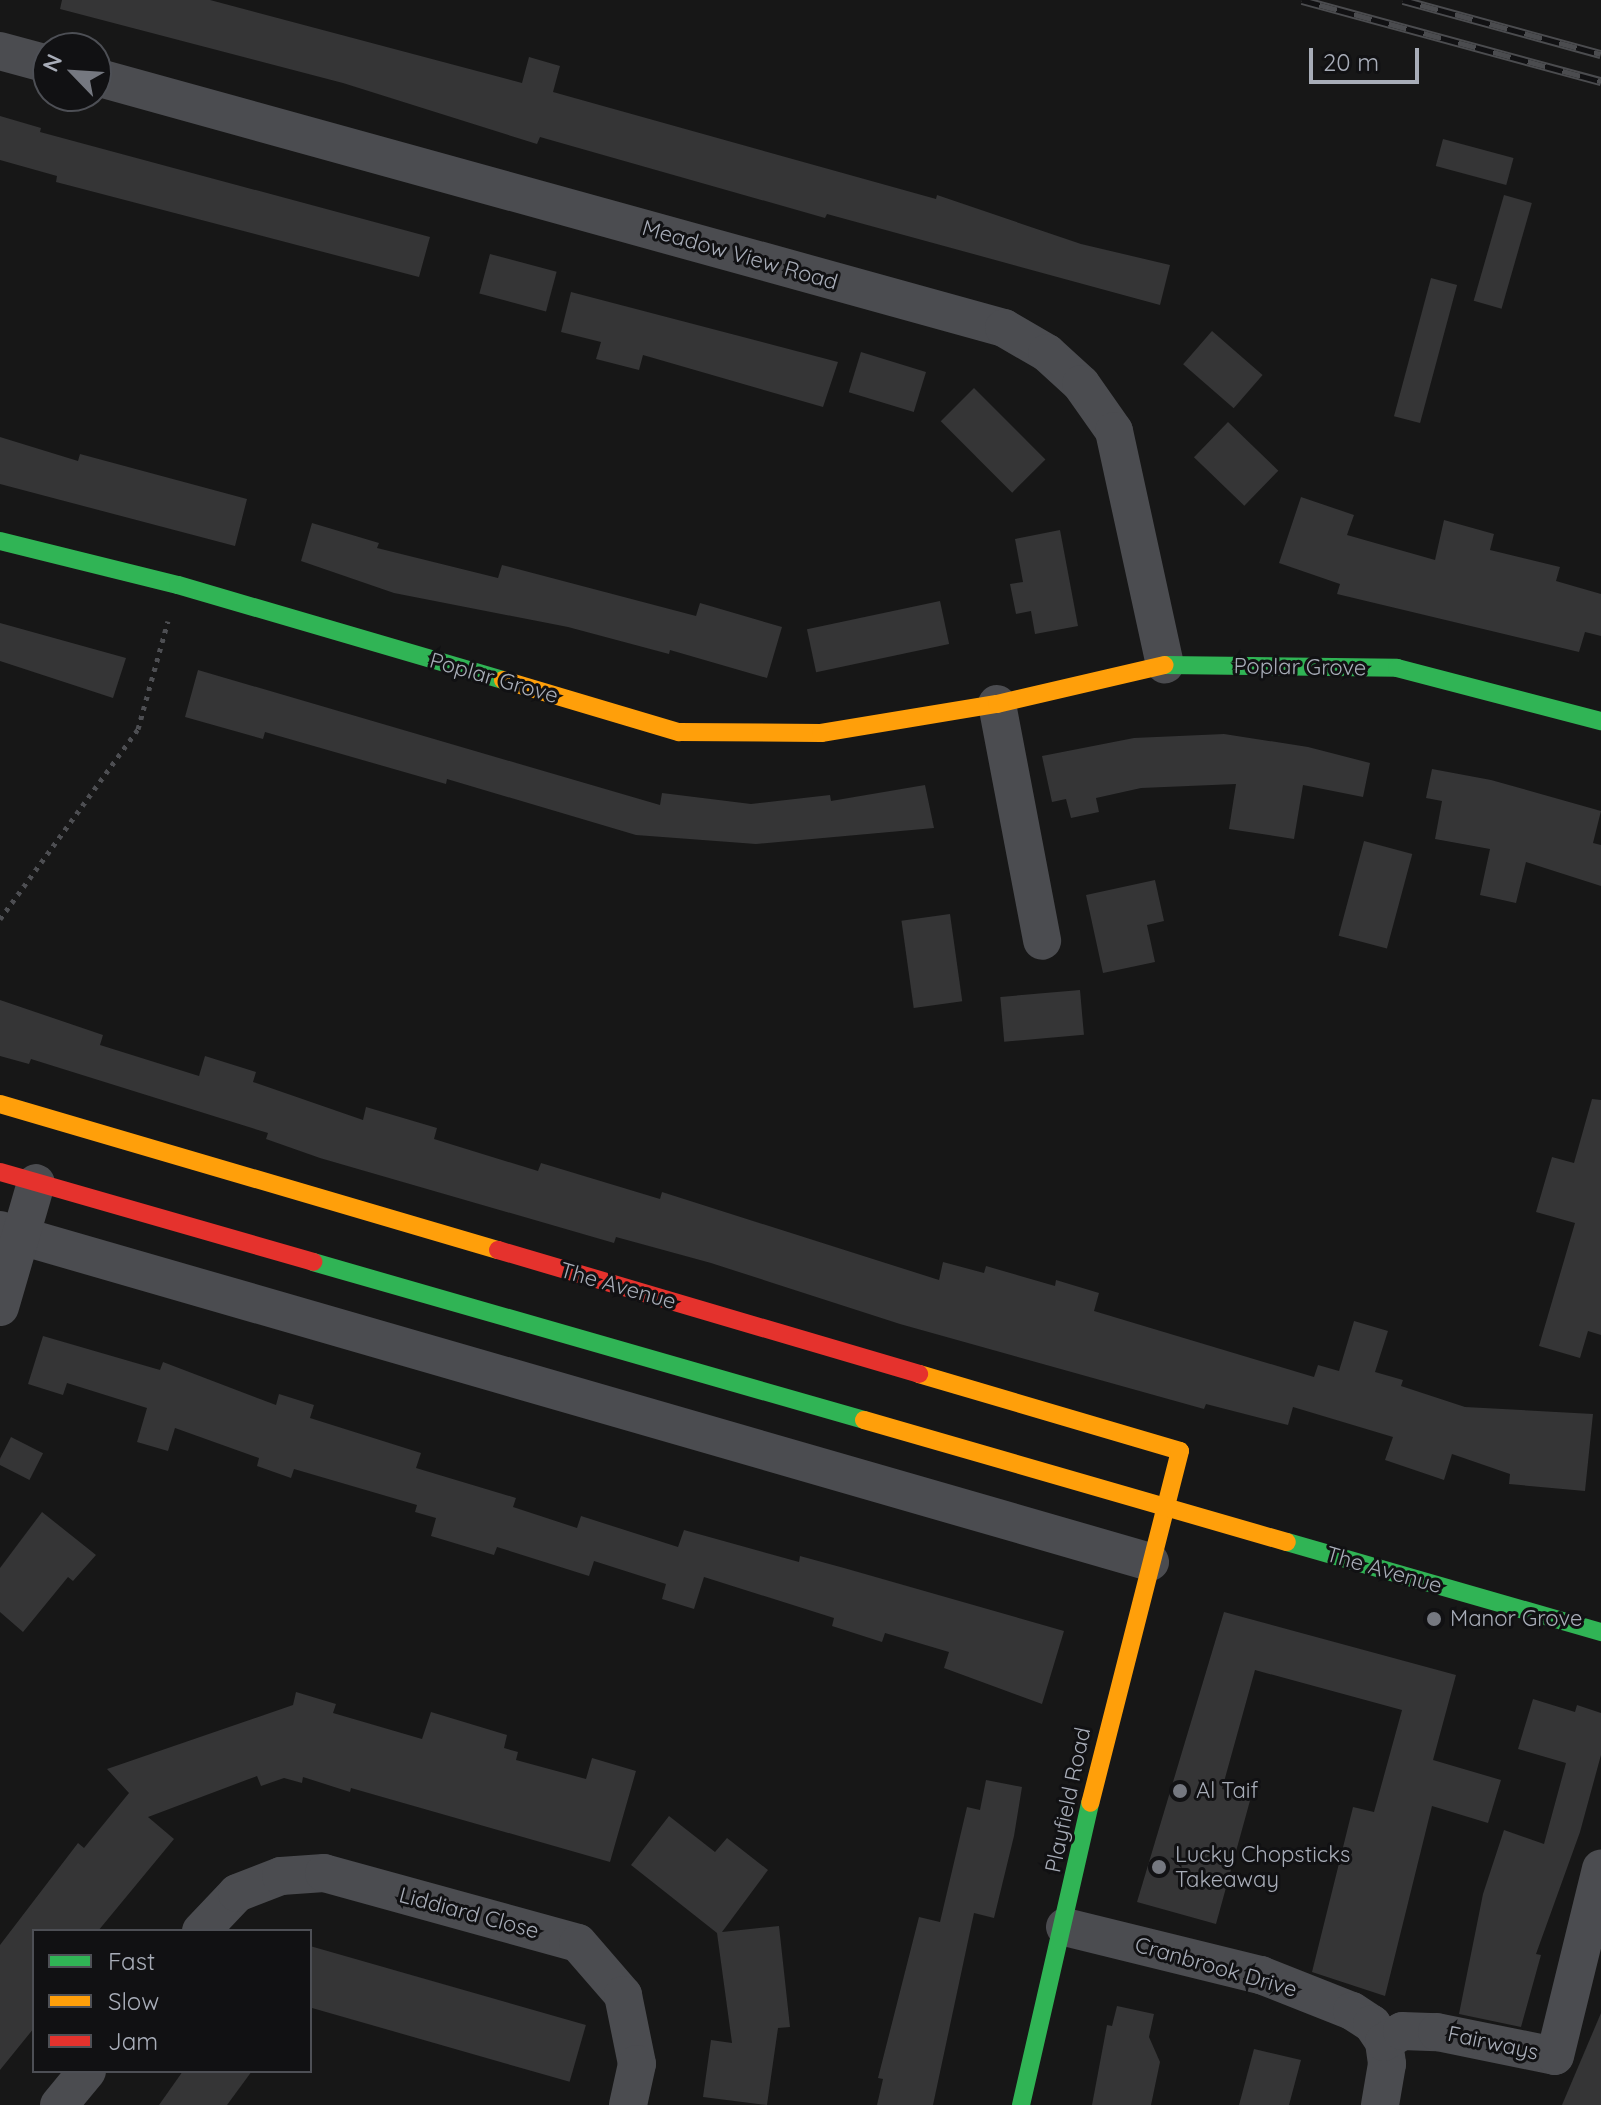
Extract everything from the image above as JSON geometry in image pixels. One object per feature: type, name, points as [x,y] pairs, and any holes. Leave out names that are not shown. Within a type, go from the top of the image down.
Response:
[{"type":"street","points":[[0,51],[32,60]]},
{"type":"street","name":"Meadow View Road","points":[[112,81],[1004,328],[1047,353],[1081,384],[1114,431],[1165,665]]},
{"type":"street","name":"Poplar Grove","points":[[0,541],[178,585],[679,732],[821,733],[997,704],[1165,665],[1397,668],[1601,721]]},
{"type":"street","points":[[997,704],[1042,941]]},
{"type":"street","name":"The Avenue","points":[[0,1104],[1180,1451],[1167,1507]]},
{"type":"street","points":[[0,1307],[18,1177]]},
{"type":"street","name":"The Avenue","points":[[18,1177],[1601,1632]]},
{"type":"street","points":[[10,1233],[1150,1562]]},
{"type":"street","name":"Playfield Road","points":[[1021,2105],[1065,1927],[1101,1753],[1167,1507]]},
{"type":"street","name":"Fairways","points":[[1384,2042],[1402,2031],[1437,2032],[1555,2056],[1601,1869]]},
{"type":"street","name":"Liddiard Close","points":[[203,1929],[237,1893],[281,1876],[324,1873],[578,1943],[623,1995],[637,2064],[628,2105]]},
{"type":"street","name":"Cranbrook Drive","points":[[1065,1927],[1261,1975],[1352,2011],[1372,2024],[1384,2042]]},
{"type":"street","points":[[1380,2105],[1387,2064],[1384,2042]]},
{"type":"street","points":[[59,2105],[85,2073]]},
{"type":"path","points":[[0,919],[138,729],[178,585]]},
{"type":"building","points":[[62,0],[210,0],[522,83],[529,57],[560,66],[553,92],[936,199],[937,195],[1081,244],[1170,265],[1160,305],[827,214],[825,218],[540,137],[537,144],[343,83],[60,9]]},
{"type":"building","points":[[0,116],[41,128],[40,132],[430,237],[419,277],[56,182],[57,176],[0,160]]},
{"type":"building","points":[[1443,139],[1514,158],[1506,185],[1436,166]]},
{"type":"building","points":[[1504,195],[1532,203],[1502,309],[1474,301]]},
{"type":"building","points":[[490,254],[557,272],[546,311],[479,294]]},
{"type":"building","points":[[1431,278],[1457,285],[1420,423],[1394,416]]},
{"type":"building","points":[[571,292],[838,362],[823,407],[643,355],[639,370],[596,359],[601,342],[561,332]]},
{"type":"building","points":[[1212,331],[1263,375],[1234,408],[1183,364]]},
{"type":"building","points":[[861,352],[926,372],[914,412],[849,392]]},
{"type":"building","points":[[974,388],[1045,459],[1012,493],[941,421]]},
{"type":"building","points":[[1228,422],[1278,471],[1244,506],[1194,457]]},
{"type":"building","points":[[0,437],[78,461],[80,454],[247,499],[235,546],[0,484]]},
{"type":"building","points":[[1301,497],[1354,515],[1347,535],[1435,560],[1444,520],[1494,534],[1490,550],[1560,567],[1556,581],[1601,594],[1601,636],[1585,632],[1579,652],[1337,594],[1340,584],[1279,563]]},
{"type":"building","points":[[312,523],[379,543],[377,548],[498,578],[502,565],[696,616],[700,603],[782,627],[767,678],[670,650],[669,654],[568,627],[394,593],[301,561]]},
{"type":"building","points":[[1060,530],[1078,626],[1035,634],[1031,611],[1016,614],[1010,584],[1023,582],[1015,539]]},
{"type":"building","points":[[940,601],[949,644],[816,672],[807,629]]},
{"type":"building","points":[[0,623],[126,658],[113,698],[0,661]]},
{"type":"building","points":[[198,670],[660,805],[662,793],[751,804],[830,795],[831,801],[925,785],[934,828],[756,844],[636,835],[447,779],[446,784],[265,732],[263,739],[185,717]]},
{"type":"building","points":[[1224,734],[1308,747],[1370,763],[1363,797],[1303,785],[1294,839],[1229,829],[1236,784],[1141,788],[1096,798],[1099,812],[1071,818],[1066,799],[1052,802],[1042,756],[1134,738]]},
{"type":"building","points":[[1432,769],[1491,780],[1601,811],[1593,843],[1601,845],[1601,886],[1526,862],[1516,903],[1480,895],[1490,849],[1435,839],[1442,801],[1426,798]]},
{"type":"building","points":[[1364,841],[1412,854],[1387,949],[1339,936]]},
{"type":"building","points":[[1155,880],[1164,921],[1147,925],[1155,962],[1103,973],[1086,895]]},
{"type":"building","points":[[950,914],[962,1001],[914,1008],[901,921]]},
{"type":"building","points":[[1080,990],[1084,1035],[1004,1042],[1000,997]]},
{"type":"building","points":[[0,1000],[103,1035],[100,1045],[199,1076],[205,1056],[256,1072],[253,1082],[363,1120],[366,1107],[437,1128],[434,1139],[538,1171],[541,1163],[660,1199],[662,1192],[939,1280],[943,1262],[984,1273],[986,1266],[1055,1286],[1056,1280],[1099,1293],[1094,1311],[1314,1377],[1318,1365],[1339,1371],[1354,1321],[1388,1331],[1375,1372],[1403,1380],[1401,1386],[1465,1407],[1593,1414],[1585,1491],[1509,1484],[1510,1474],[1452,1454],[1444,1480],[1385,1460],[1393,1437],[1293,1407],[1288,1425],[1206,1404],[1204,1409],[900,1324],[711,1263],[616,1237],[614,1243],[320,1158],[266,1139],[268,1133],[31,1059],[29,1064],[0,1056]]},
{"type":"building","points":[[1592,1099],[1601,1100],[1601,1335],[1588,1331],[1580,1358],[1539,1346],[1575,1223],[1536,1212],[1552,1157],[1574,1163]]},
{"type":"building","points":[[43,1336],[160,1370],[163,1362],[276,1405],[279,1394],[314,1405],[310,1418],[421,1453],[416,1468],[516,1498],[513,1507],[577,1528],[581,1516],[678,1547],[684,1530],[799,1562],[800,1556],[1064,1631],[1042,1704],[944,1668],[949,1652],[885,1633],[882,1642],[832,1626],[834,1618],[704,1577],[694,1609],[662,1599],[666,1584],[594,1561],[589,1576],[497,1547],[494,1555],[431,1536],[436,1518],[415,1512],[417,1505],[294,1469],[291,1478],[257,1466],[259,1458],[175,1428],[168,1451],[137,1442],[147,1408],[67,1383],[63,1395],[28,1384]]},
{"type":"building","points":[[11,1437],[43,1453],[29,1480],[0,1465]]},
{"type":"building","points":[[42,1512],[96,1555],[73,1581],[68,1577],[23,1632],[0,1612],[0,1568]]},
{"type":"building","points":[[1224,1612],[1456,1675],[1433,1760],[1501,1780],[1488,1823],[1432,1806],[1385,1996],[1312,1972],[1353,1807],[1374,1812],[1402,1710],[1255,1670],[1222,1789],[1251,1797],[1216,1924],[1137,1902]]},
{"type":"building","points":[[296,1692],[336,1704],[333,1713],[422,1739],[431,1712],[507,1735],[504,1748],[518,1752],[516,1760],[586,1779],[592,1758],[636,1771],[610,1862],[351,1788],[350,1792],[303,1777],[302,1783],[284,1778],[261,1786],[257,1776],[148,1817],[174,1839],[100,1929],[32,1929],[32,2030],[0,2070],[0,1945],[78,1843],[84,1848],[129,1793],[107,1769],[293,1705]]},
{"type":"building","points":[[1533,1699],[1575,1712],[1577,1705],[1601,1713],[1601,1755],[1580,1832],[1536,1954],[1541,1955],[1521,2027],[1459,2014],[1483,1894],[1504,1830],[1544,1844],[1566,1763],[1518,1749]]},
{"type":"building","points":[[986,1780],[1022,1787],[1014,1836],[994,1918],[974,1913],[933,2105],[877,2105],[883,2079],[878,2078],[919,1917],[940,1922],[967,1807],[980,1810]]},
{"type":"building","points":[[669,1816],[715,1852],[727,1838],[768,1870],[722,1932],[779,1926],[790,2027],[778,2028],[767,2105],[703,2097],[711,2040],[732,2043],[717,1933],[631,1865]]},
{"type":"building","points":[[312,1947],[586,2025],[570,2082],[312,2008]]},
{"type":"building","points":[[1117,2006],[1154,2014],[1149,2037],[1160,2062],[1151,2105],[1092,2105],[1107,2025],[1112,2026]]},
{"type":"building","points":[[1601,2013],[1601,2105],[1562,2105]]},
{"type":"building","points":[[1254,2049],[1301,2060],[1289,2105],[1239,2105]]},
{"type":"building","points":[[182,2073],[251,2073],[227,2105],[159,2105]]},
{"type":"railway","points":[[1302,0],[1601,81]]},
{"type":"railway","points":[[1403,0],[1601,54]]},
{"type":"traffic: fast","points":[[0,541],[178,585],[503,680]]},
{"type":"traffic: fast","points":[[1165,665],[1397,668],[1601,721]]},
{"type":"traffic: fast","points":[[313,1262],[864,1420]]},
{"type":"traffic: fast","points":[[1287,1542],[1601,1632]]},
{"type":"traffic: fast","points":[[1021,2105],[1090,1803]]},
{"type":"traffic: slow","points":[[503,680],[679,732],[821,733],[997,704],[1165,665]]},
{"type":"traffic: slow","points":[[0,1104],[498,1250]]},
{"type":"traffic: slow","points":[[919,1374],[1180,1451],[1090,1803]]},
{"type":"traffic: slow","points":[[864,1420],[1287,1542]]},
{"type":"traffic: jam","points":[[0,1172],[313,1262]]},
{"type":"traffic: jam","points":[[498,1250],[919,1374]]},
{"type":"place","name":"Manor Grove","points":[[1434,1619]]},
{"type":"place","name":"Al Taif","points":[[1180,1791]]},
{"type":"place","name":"Lucky Chopsticks Takeaway","points":[[1159,1867]]}]
